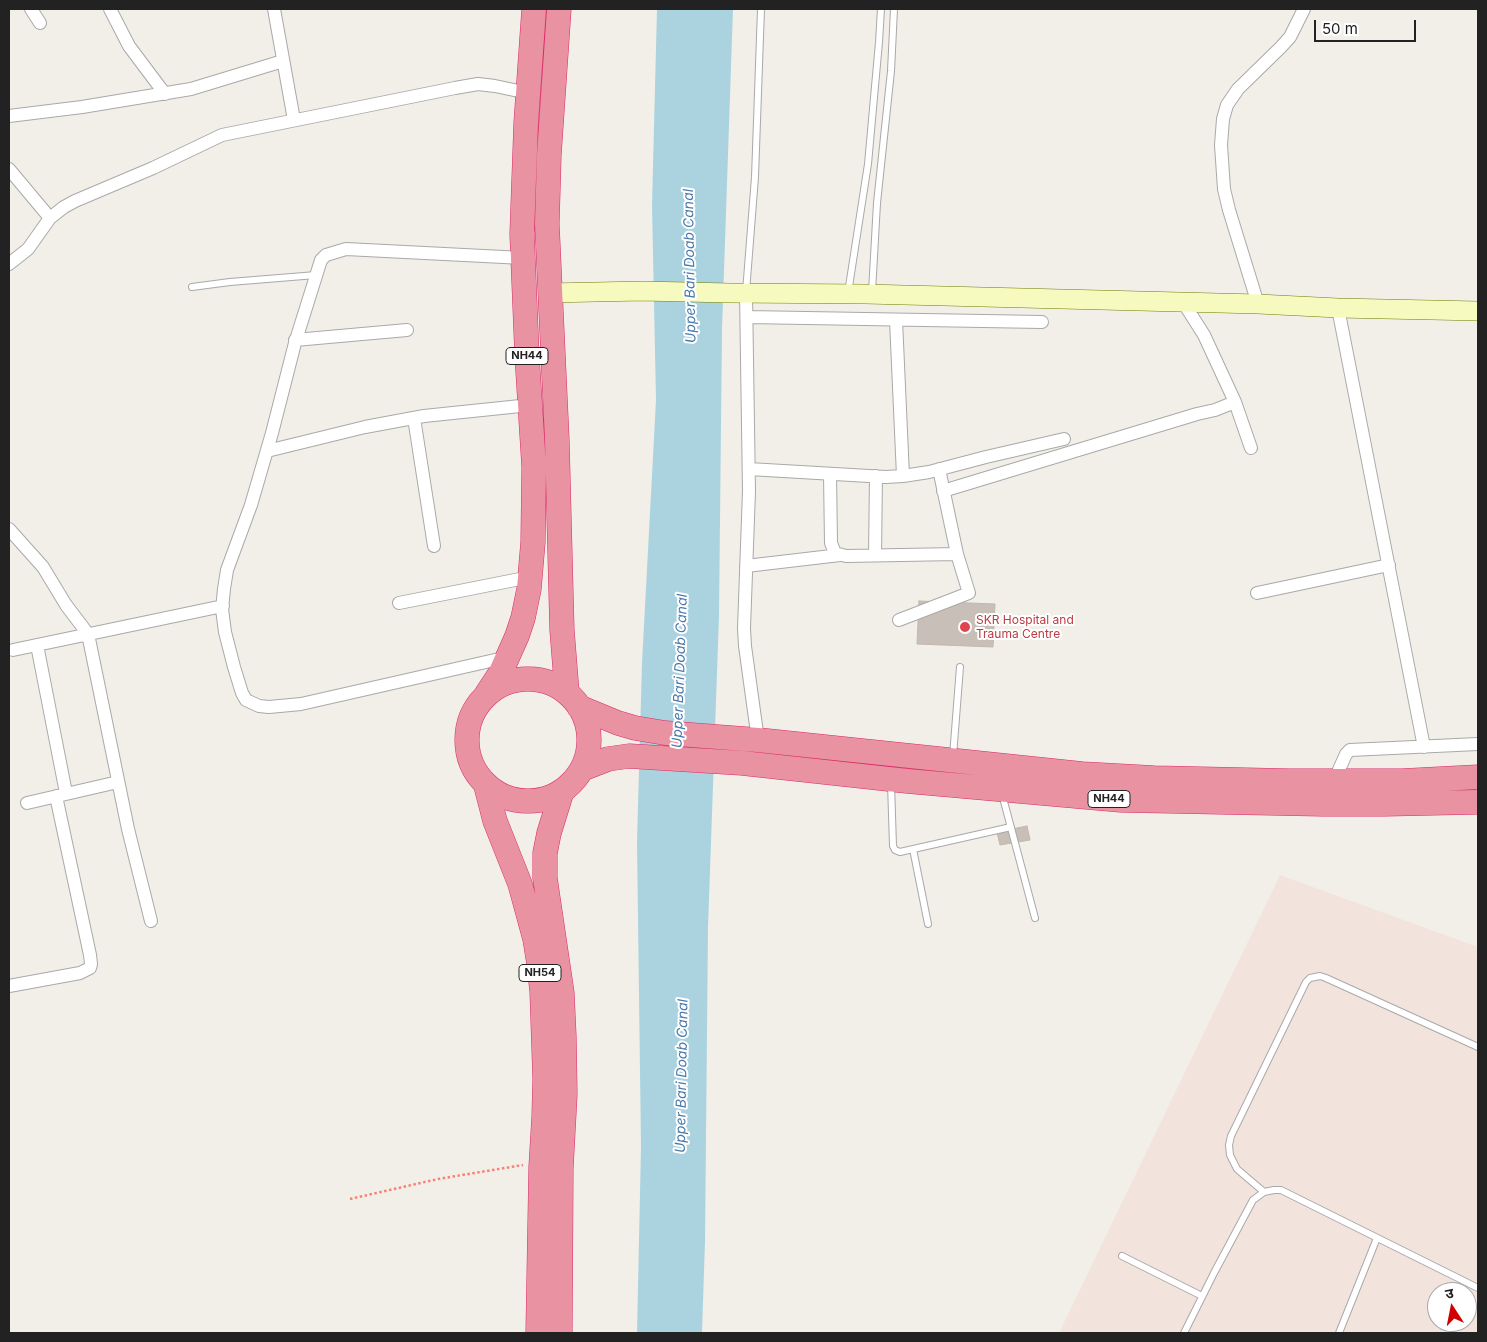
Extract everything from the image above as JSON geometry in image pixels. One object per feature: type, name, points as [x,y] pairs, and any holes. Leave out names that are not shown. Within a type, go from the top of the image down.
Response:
[{"type":"highway","name":"NH44","points":[[534,9],[523,207],[523,258],[534,467],[533,542],[530,577],[523,618],[509,656],[486,695],[475,708],[468,724],[466,741],[468,758],[475,773],[486,786],[498,794],[524,802],[550,798],[573,782],[582,769],[588,754],[589,737],[586,721],[573,700],[561,611],[557,440],[547,224],[549,155],[558,9]]},
{"type":"highway","name":"NH44","points":[[486,695],[498,686],[512,681],[526,679],[541,680],[555,685],[573,700],[618,723],[635,728],[665,733],[752,739],[1042,770],[1118,776],[1334,781],[1402,781],[1478,777]]},
{"type":"highway","name":"NH44","points":[[582,769],[608,759],[630,756],[742,764],[1121,800],[1332,804],[1478,802]]},
{"type":"highway","name":"NH54","points":[[486,786],[495,821],[520,884],[535,939],[542,991],[545,1079],[538,1333]]},
{"type":"highway","name":"NH54","points":[[560,1333],[561,1168],[565,1094],[564,1036],[562,993],[545,878],[545,854],[562,791]]},
{"type":"street","points":[[31,9],[40,23]]},
{"type":"street","points":[[110,9],[130,46],[165,94]]},
{"type":"street","points":[[274,9],[294,120]]},
{"type":"street","points":[[1258,304],[1224,189],[1220,145],[1223,119],[1227,105],[1238,89],[1290,37],[1304,9]]},
{"type":"street","points":[[9,116],[191,89],[283,61]]},
{"type":"street","points":[[9,264],[28,249],[50,218],[75,201],[153,168],[211,140],[235,132],[478,84],[528,93]]},
{"type":"street","points":[[9,169],[50,218]]},
{"type":"street","points":[[509,656],[301,704],[259,706],[246,700],[242,693],[226,632],[222,606],[227,570],[251,505],[296,340],[321,260],[326,255],[346,249],[523,258]]},
{"type":"street","points":[[549,293],[642,291],[872,294],[1478,311]]},
{"type":"street","points":[[738,293],[747,317],[749,469],[744,628],[752,739]]},
{"type":"street","points":[[1183,302],[1204,335],[1235,402],[1250,448]]},
{"type":"street","points":[[1338,308],[1424,747]]},
{"type":"street","points":[[747,317],[1042,322]]},
{"type":"street","points":[[896,320],[903,476]]},
{"type":"street","points":[[296,340],[408,330]]},
{"type":"street","points":[[943,491],[1215,410],[1235,402]]},
{"type":"street","points":[[267,451],[365,427],[414,418],[530,404]]},
{"type":"street","points":[[414,418],[434,546]]},
{"type":"street","points":[[749,469],[903,476],[1064,439]]},
{"type":"street","points":[[899,620],[968,593],[956,554],[939,469]]},
{"type":"street","points":[[830,474],[831,543],[835,553],[840,555]]},
{"type":"street","points":[[875,555],[876,476]]},
{"type":"street","points":[[9,529],[43,567],[66,605],[88,634],[128,829],[151,921]]},
{"type":"street","points":[[746,566],[840,555],[956,554]]},
{"type":"street","points":[[1257,593],[1389,565]]},
{"type":"street","points":[[399,603],[530,577]]},
{"type":"street","points":[[13,650],[222,606]]},
{"type":"street","points":[[9,986],[80,973],[90,968],[91,964],[37,645]]},
{"type":"street","points":[[1334,781],[1346,754],[1350,750],[1478,744]]},
{"type":"street","points":[[26,803],[118,782]]},
{"type":"lane","points":[[738,293],[755,177],[761,9]]},
{"type":"lane","points":[[848,294],[868,164],[881,9]]},
{"type":"lane","points":[[872,294],[877,203],[891,71],[894,9]]},
{"type":"lane","points":[[874,102],[887,103]]},
{"type":"lane","points":[[192,287],[316,275]]},
{"type":"lane","points":[[952,760],[960,668]]},
{"type":"lane","points":[[890,779],[893,846],[900,852],[1011,827]]},
{"type":"lane","points":[[1001,790],[1035,918]]},
{"type":"lane","points":[[913,849],[928,924]]},
{"type":"lane","points":[[1264,1192],[1237,1169],[1230,1155],[1229,1145],[1306,982],[1310,978],[1320,976],[1478,1047]]},
{"type":"lane","points":[[1184,1333],[1245,1213],[1253,1200],[1264,1192],[1281,1190],[1478,1288]]},
{"type":"lane","points":[[1339,1333],[1377,1238]]},
{"type":"lane","points":[[1122,1256],[1202,1296]]},
{"type":"path","points":[[350,1199],[482,1171],[542,1163]]},
{"type":"shaded area","points":[[1280,875],[1478,947],[1478,1333],[1059,1333]]},
{"type":"water","name":"Upper Bari Doab Canal","points":[[657,9],[733,9],[722,329],[719,616],[708,927],[705,1241],[702,1333],[637,1333],[641,1147],[637,842],[642,663],[656,400],[652,205]]},
{"type":"building","points":[[919,601],[995,604],[993,647],[917,644]]},
{"type":"building","points":[[1027,826],[1030,840],[1000,845],[997,832]]},
{"type":"place","name":"SKR Hospital and Trauma Centre","points":[[965,627]]}]
